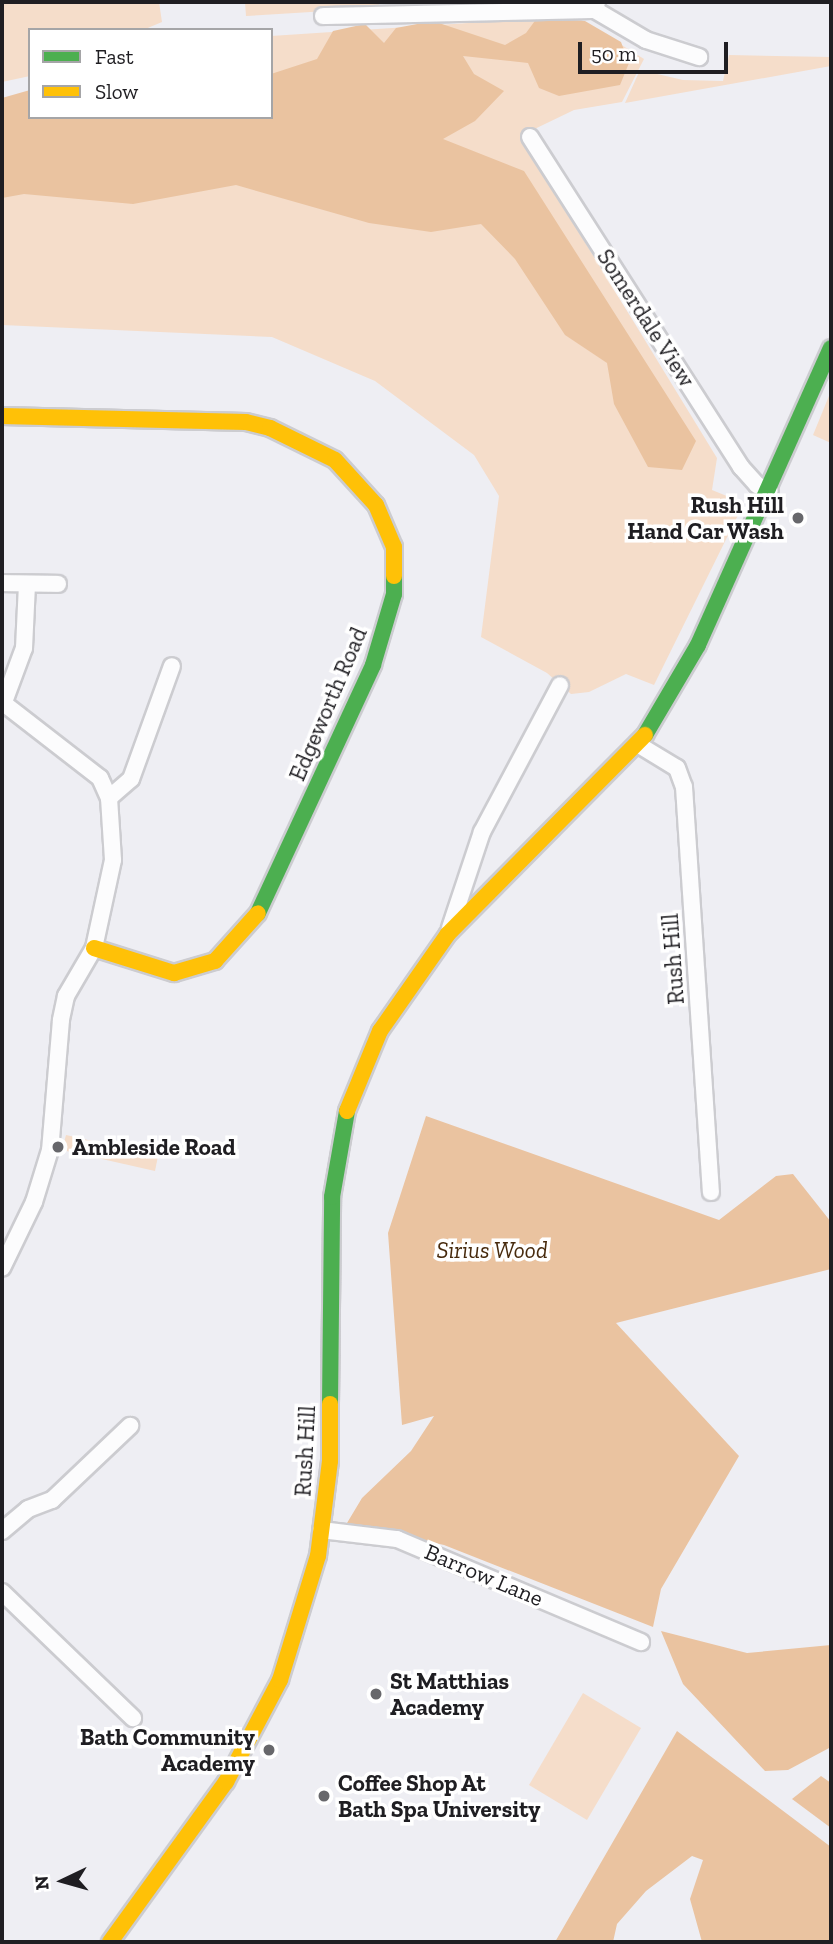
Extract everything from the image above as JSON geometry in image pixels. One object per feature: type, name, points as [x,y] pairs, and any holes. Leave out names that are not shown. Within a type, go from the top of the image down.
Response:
[{"type":"street","points":[[323,16],[596,6],[646,40],[699,57]]},
{"type":"street","name":"Somerdale View","points":[[530,137],[741,467],[757,485],[770,491]]},
{"type":"street","name":"Rush Hill","points":[[110,1942],[201,1819],[256,1730],[300,1621],[321,1530],[330,1461],[332,1197],[347,1109],[380,1031],[448,934],[639,746],[698,645],[770,491],[831,348]]},
{"type":"street","name":"Edgeworth Road","points":[[2,416],[246,422],[270,428],[301,439],[343,468],[376,505],[394,547],[394,594],[373,665],[254,923],[215,961],[174,973],[94,948]]},
{"type":"street","points":[[3,583],[58,584]]},
{"type":"street","points":[[2,1268],[34,1202],[50,1150],[66,996],[94,948],[111,887],[109,798],[82,761],[3,702],[24,648],[27,584]]},
{"type":"street","points":[[109,798],[131,779],[172,666]]},
{"type":"street","name":"Rush Hill","points":[[448,934],[482,832],[560,685]]},
{"type":"street","name":"Rush Hill","points":[[639,746],[677,768],[684,786],[711,1192]]},
{"type":"street","points":[[2,1531],[28,1509],[52,1500],[130,1426]]},
{"type":"street","name":"Barrow Lane","points":[[321,1530],[397,1539],[641,1643]]},
{"type":"street","points":[[2,1592],[133,1718]]},
{"type":"shaded area","points":[[2,2],[159,2],[162,22],[148,28],[28,28],[28,76],[2,82]]},
{"type":"shaded area","points":[[245,2],[381,2],[376,8],[246,16]]},
{"type":"shaded area","points":[[575,16],[644,59],[622,102],[574,110],[520,136],[717,458],[712,490],[744,503],[654,685],[626,674],[589,692],[571,694],[547,673],[481,637],[499,496],[474,455],[375,381],[272,337],[2,325],[2,103],[28,116],[28,119],[273,119],[273,36]]},
{"type":"shaded area","points":[[729,55],[831,57],[831,66],[625,103],[640,70],[683,80],[723,81]]},
{"type":"shaded area","points":[[831,391],[831,443],[813,435]]},
{"type":"shaded area","points":[[66,1135],[158,1156],[155,1171],[62,1150]]},
{"type":"shaded area","points":[[583,1693],[641,1728],[587,1820],[529,1785]]},
{"type":"green space","points":[[537,18],[585,21],[621,42],[629,63],[620,85],[559,96],[539,88],[528,63],[463,56],[474,74],[504,91],[475,121],[443,139],[524,171],[696,441],[682,470],[648,467],[614,404],[607,363],[565,335],[515,259],[481,224],[431,232],[369,223],[236,185],[133,204],[24,194],[2,198],[2,98],[28,91],[28,119],[273,119],[273,73],[317,59],[333,31],[365,24],[384,43],[396,28],[433,21],[505,45],[526,33]]},
{"type":"green space","name":"Sirius Wood","points":[[426,1116],[719,1220],[776,1176],[793,1174],[831,1222],[831,1269],[616,1323],[739,1456],[661,1589],[653,1627],[444,1545],[347,1523],[362,1498],[411,1451],[434,1416],[402,1425],[388,1233]]},
{"type":"green space","points":[[661,1631],[747,1653],[831,1645],[831,1747],[788,1770],[765,1771],[683,1684]]},
{"type":"green space","points":[[677,1731],[831,1847],[831,1942],[702,1942],[690,1899],[703,1860],[692,1856],[646,1891],[617,1924],[613,1942],[555,1942]]},
{"type":"green space","points":[[821,1776],[831,1783],[831,1828],[792,1799]]},
{"type":"traffic: fast","points":[[645,735],[698,645],[831,348]]},
{"type":"traffic: fast","points":[[258,913],[373,665],[394,594],[394,576]]},
{"type":"traffic: fast","points":[[330,1404],[332,1197],[347,1111]]},
{"type":"traffic: slow","points":[[2,416],[246,422],[270,428],[335,460],[376,505],[394,547],[394,576]]},
{"type":"traffic: slow","points":[[347,1111],[380,1031],[448,934],[645,735]]},
{"type":"traffic: slow","points":[[94,948],[174,973],[215,961],[258,913]]},
{"type":"traffic: slow","points":[[110,1942],[226,1782],[280,1680],[318,1556],[330,1461],[330,1404]]},
{"type":"place","name":"Rush Hill Hand Car Wash","points":[[798,518]]},
{"type":"place","name":"Ambleside Road","points":[[58,1147]]},
{"type":"place","name":"St Matthias Academy","points":[[376,1694]]},
{"type":"place","name":"Bath Community Academy","points":[[269,1750]]},
{"type":"place","name":"Coffee Shop At Bath Spa University","points":[[324,1796]]}]
